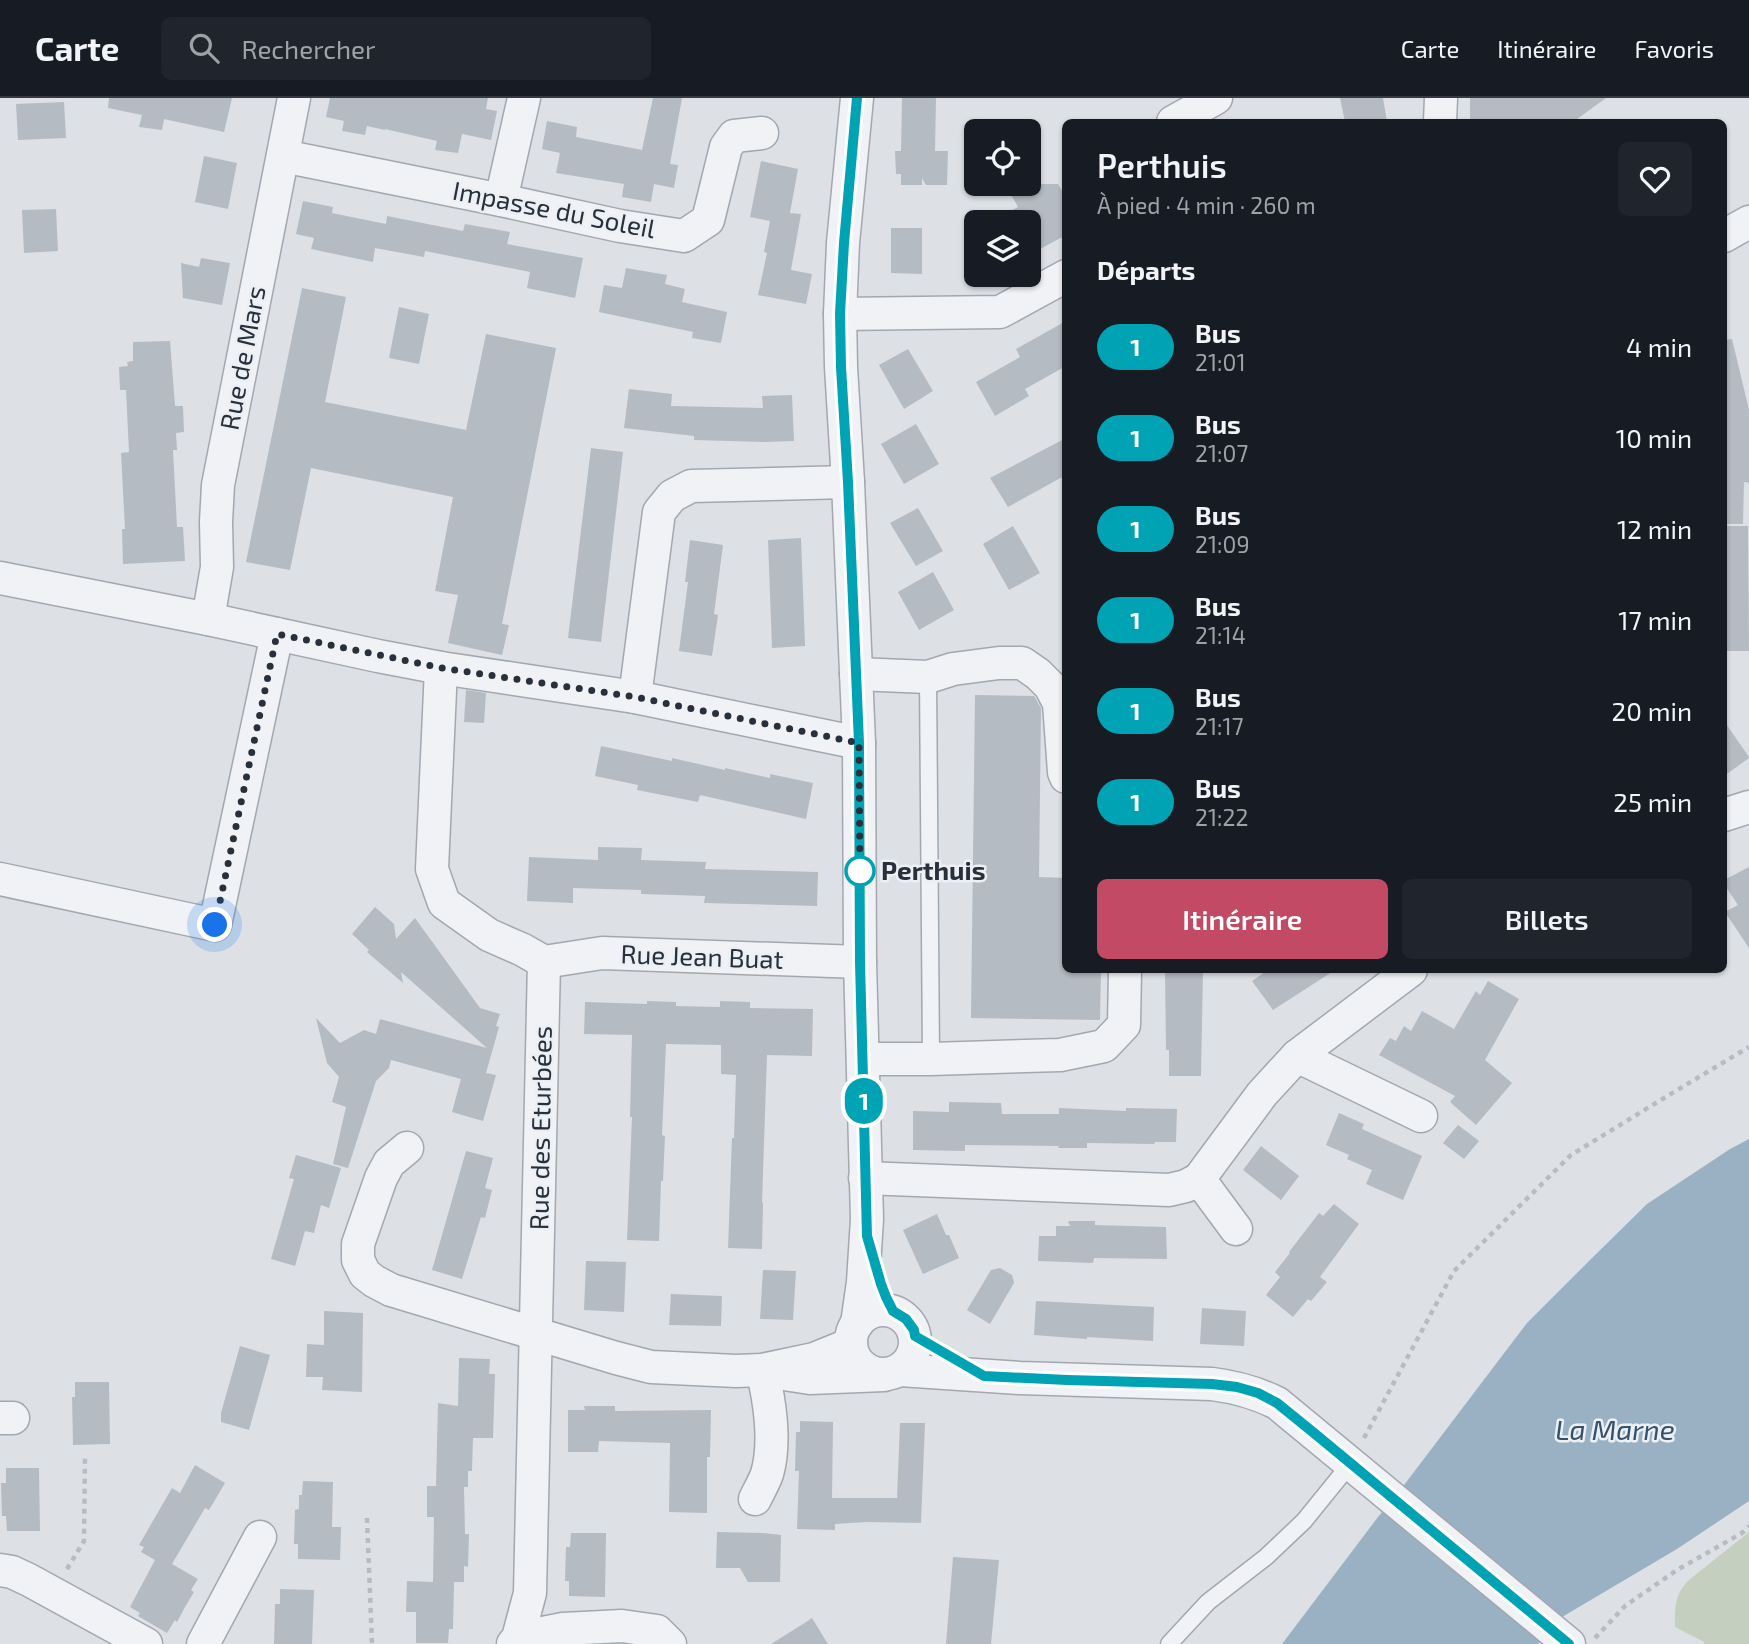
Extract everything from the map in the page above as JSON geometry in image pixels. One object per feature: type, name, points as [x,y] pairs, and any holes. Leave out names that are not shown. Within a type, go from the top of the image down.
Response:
[{"type":"street","name":"Rue de Mars","points":[[208,620],[216,567],[218,485],[294,98]]},
{"type":"street","points":[[501,200],[524,98]]},
{"type":"street","points":[[857,98],[840,314],[859,743],[860,962],[867,1236],[854,1334],[856,1359],[871,1372],[1212,1384],[1258,1393],[1277,1403],[1561,1637]]},
{"type":"street","points":[[1178,119],[1216,98]]},
{"type":"street","points":[[1440,119],[1441,98]]},
{"type":"street","name":"Impasse du Soleil","points":[[283,156],[620,226],[684,236],[708,220],[726,147],[734,136],[762,133]]},
{"type":"street","points":[[1727,234],[1749,222]]},
{"type":"street","points":[[840,314],[1000,312],[1062,278]]},
{"type":"street","points":[[635,697],[659,512],[672,496],[691,486],[848,482]]},
{"type":"street","points":[[0,578],[442,668],[635,697],[859,743]]},
{"type":"street","points":[[0,879],[215,925],[277,634]]},
{"type":"street","points":[[856,674],[929,677],[953,669],[1022,663],[1050,685],[1059,703],[1062,744]]},
{"type":"street","points":[[442,668],[432,869],[444,903],[489,935],[544,962]]},
{"type":"street","points":[[1727,814],[1749,807]]},
{"type":"street","name":"Rue Jean Buat","points":[[544,962],[601,953],[860,962]]},
{"type":"street","name":"Rue des Eturbées","points":[[515,1641],[530,1593],[544,962]]},
{"type":"street","points":[[863,1059],[1060,1055],[1104,1046],[1124,1025],[1125,973]]},
{"type":"street","points":[[865,1178],[1169,1190],[1186,1186],[1199,1179],[1262,1094],[1297,1056],[1407,973]]},
{"type":"street","points":[[1297,1056],[1421,1116]]},
{"type":"street","points":[[407,1148],[389,1163],[381,1178],[358,1244],[358,1260],[365,1274],[391,1290],[651,1367],[762,1370],[814,1359],[854,1334],[865,1316],[874,1311],[893,1311],[906,1319],[914,1330],[915,1353],[909,1362],[892,1373],[810,1378],[762,1370]]},
{"type":"street","points":[[1199,1179],[1236,1229]]},
{"type":"street","points":[[867,1236],[881,1284],[893,1311]]},
{"type":"street","points":[[915,1336],[984,1376]]},
{"type":"street","points":[[755,1499],[767,1474],[771,1451],[769,1396],[762,1370]]},
{"type":"street","points":[[203,1644],[260,1537]]},
{"type":"street","points":[[0,1570],[12,1572],[146,1644]]},
{"type":"street","points":[[515,1641],[563,1629],[622,1626],[657,1631],[670,1644]]},
{"type":"lane","points":[[929,677],[931,1059]]},
{"type":"lane","points":[[1169,1644],[1208,1602],[1266,1557],[1304,1521],[1351,1463]]},
{"type":"path","points":[[1351,1463],[1454,1271],[1572,1155],[1749,1047]]},
{"type":"path","points":[[52,1593],[84,1541],[85,1456]]},
{"type":"path","points":[[367,1518],[372,1644]]},
{"type":"path","points":[[1590,1644],[1625,1606],[1749,1526]]},
{"type":"green space","points":[[1749,1532],[1749,1644],[1704,1644],[1675,1627],[1678,1596],[1689,1580]]},
{"type":"water","name":"La Marne","points":[[1749,1139],[1749,1501],[1677,1549],[1557,1620],[1538,1644],[1282,1644],[1527,1323],[1647,1204]]},
{"type":"building","points":[[109,98],[232,98],[224,132],[164,119],[162,130],[139,127],[142,115],[108,108]]},
{"type":"building","points":[[330,98],[488,98],[486,109],[497,111],[491,140],[462,134],[458,153],[435,150],[437,141],[385,129],[367,126],[365,135],[342,131],[344,121],[326,117]]},
{"type":"building","points":[[653,98],[682,98],[670,164],[678,165],[674,188],[654,184],[651,202],[622,197],[624,184],[556,173],[560,153],[542,149],[547,121],[577,127],[576,137],[642,150]]},
{"type":"building","points":[[902,98],[936,98],[935,151],[948,151],[947,185],[926,185],[922,178],[922,185],[901,185],[901,174],[896,174],[895,151],[901,151]]},
{"type":"building","points":[[1340,98],[1383,98],[1386,119],[1344,119]]},
{"type":"building","points":[[1470,98],[1606,98],[1577,119],[1470,119]]},
{"type":"building","points":[[64,102],[66,138],[18,140],[16,104]]},
{"type":"building","points":[[204,156],[237,163],[228,209],[195,202]]},
{"type":"building","points":[[761,161],[798,169],[790,213],[801,214],[791,270],[812,274],[806,304],[758,295],[767,253],[764,252],[770,221],[750,217]]},
{"type":"building","points":[[1041,184],[1058,184],[1062,190],[1062,237],[1041,249],[1041,210],[1012,210],[1018,207],[1012,196],[1041,196]]},
{"type":"building","points":[[303,201],[333,207],[332,213],[386,224],[387,216],[463,231],[465,224],[510,232],[507,244],[583,258],[575,298],[527,288],[530,272],[425,251],[424,257],[375,248],[373,262],[311,249],[314,238],[296,234]]},
{"type":"building","points":[[56,209],[58,251],[24,253],[22,210]]},
{"type":"building","points":[[891,228],[922,228],[922,274],[891,273]]},
{"type":"building","points":[[201,258],[230,263],[222,305],[183,298],[181,263],[199,267]]},
{"type":"building","points":[[626,268],[667,275],[665,284],[685,289],[682,302],[727,312],[721,343],[692,338],[693,332],[599,312],[604,285],[622,288]]},
{"type":"building","points":[[302,288],[346,297],[325,402],[466,430],[486,334],[556,348],[502,624],[509,625],[502,655],[448,643],[458,595],[435,591],[453,497],[311,468],[290,570],[246,562]]},
{"type":"building","points":[[399,307],[429,314],[419,364],[389,358]]},
{"type":"building","points":[[1062,323],[1062,368],[1025,389],[1029,396],[995,416],[976,382],[1020,357],[1016,349]]},
{"type":"building","points":[[1732,339],[1749,410],[1749,483],[1744,482],[1743,524],[1727,524],[1727,340]]},
{"type":"building","points":[[170,341],[175,406],[183,406],[184,432],[176,433],[177,450],[173,450],[177,527],[183,527],[185,561],[123,564],[122,529],[125,529],[121,453],[129,452],[126,390],[120,390],[119,367],[128,366],[127,362],[133,361],[133,342]]},
{"type":"building","points":[[908,349],[933,391],[904,409],[879,365]]},
{"type":"building","points":[[629,389],[672,394],[671,406],[763,408],[762,396],[792,395],[794,441],[694,440],[694,436],[624,428]]},
{"type":"building","points":[[916,424],[939,464],[904,484],[881,444]]},
{"type":"building","points":[[1062,440],[1062,477],[1008,507],[990,478]]},
{"type":"building","points":[[591,448],[623,452],[601,642],[568,638]]},
{"type":"building","points":[[918,508],[943,551],[916,566],[890,523]]},
{"type":"building","points":[[1013,526],[1040,573],[1009,590],[983,544]]},
{"type":"building","points":[[1727,526],[1748,526],[1749,651],[1727,651]]},
{"type":"building","points":[[801,538],[805,646],[772,648],[768,540]]},
{"type":"building","points":[[690,540],[723,545],[714,614],[718,615],[712,656],[679,651],[688,582],[685,582]]},
{"type":"building","points":[[933,572],[954,610],[919,630],[898,592]]},
{"type":"building","points":[[466,690],[486,693],[484,723],[464,722]]},
{"type":"building","points":[[975,695],[1034,696],[1041,708],[1039,877],[1062,878],[1062,973],[1101,973],[1100,1020],[971,1018]]},
{"type":"building","points":[[1727,725],[1749,757],[1727,774]]},
{"type":"building","points":[[601,746],[672,761],[672,758],[770,778],[770,774],[813,783],[806,819],[700,795],[698,802],[637,790],[638,785],[595,776]]},
{"type":"building","points":[[598,847],[642,848],[641,860],[706,862],[705,869],[818,872],[817,906],[704,903],[705,896],[641,894],[641,890],[573,888],[573,903],[527,901],[529,857],[598,860]]},
{"type":"building","points":[[1749,867],[1749,948],[1727,915],[1727,911],[1738,905],[1727,888],[1727,878]]},
{"type":"building","points":[[375,907],[394,924],[396,939],[415,918],[480,1008],[500,1014],[486,1073],[496,1075],[483,1121],[452,1112],[461,1079],[391,1060],[389,1068],[376,1081],[348,1168],[333,1164],[346,1107],[332,1102],[339,1077],[327,1063],[316,1018],[340,1043],[364,1030],[376,1034],[380,1019],[487,1048],[401,972],[403,983],[367,952],[369,950],[352,934]]},
{"type":"building","points":[[1165,973],[1203,973],[1201,1076],[1169,1076],[1169,1050],[1166,1050]]},
{"type":"building","points":[[1264,973],[1330,973],[1273,1010],[1252,981]]},
{"type":"building","points":[[1488,981],[1519,999],[1485,1060],[1512,1083],[1476,1125],[1450,1102],[1455,1096],[1379,1055],[1390,1038],[1396,1041],[1404,1026],[1411,1031],[1422,1011],[1454,1029],[1476,991],[1480,995]]},
{"type":"building","points":[[647,1001],[676,1002],[676,1006],[720,1007],[720,1001],[750,1002],[750,1008],[813,1009],[812,1056],[767,1055],[762,1249],[728,1248],[736,1075],[721,1074],[721,1045],[666,1044],[662,1135],[665,1136],[659,1241],[627,1240],[632,1035],[584,1034],[585,1002],[647,1004]]},
{"type":"building","points":[[949,1102],[1001,1103],[1002,1114],[1059,1114],[1059,1108],[1126,1111],[1126,1108],[1177,1109],[1176,1142],[1087,1143],[1087,1148],[965,1145],[965,1151],[913,1150],[913,1111],[949,1112]]},
{"type":"building","points":[[1339,1113],[1364,1124],[1362,1129],[1422,1156],[1403,1200],[1366,1184],[1372,1170],[1347,1159],[1349,1155],[1326,1145]]},
{"type":"building","points":[[1458,1125],[1479,1141],[1464,1159],[1443,1143]]},
{"type":"building","points":[[1261,1146],[1299,1176],[1281,1200],[1243,1170]]},
{"type":"building","points":[[466,1151],[493,1158],[485,1188],[492,1190],[485,1218],[481,1217],[462,1279],[432,1270]]},
{"type":"building","points":[[296,1155],[341,1168],[329,1208],[321,1205],[314,1233],[305,1231],[295,1266],[271,1259],[294,1179],[289,1178]]},
{"type":"building","points":[[1334,1204],[1359,1224],[1320,1277],[1327,1282],[1293,1317],[1266,1295],[1280,1277],[1275,1272],[1289,1252],[1319,1213],[1323,1216]]},
{"type":"building","points":[[937,1214],[959,1258],[923,1274],[903,1230]]},
{"type":"building","points":[[1068,1221],[1095,1221],[1095,1225],[1166,1227],[1167,1259],[1094,1258],[1093,1263],[1038,1261],[1039,1236],[1056,1236],[1056,1226],[1070,1226]]},
{"type":"building","points":[[586,1261],[626,1262],[624,1312],[584,1310]]},
{"type":"building","points":[[1000,1268],[1012,1275],[1014,1283],[990,1324],[967,1310],[991,1270]]},
{"type":"building","points":[[763,1270],[796,1271],[793,1320],[760,1319]]},
{"type":"building","points":[[671,1294],[722,1296],[721,1326],[669,1325]]},
{"type":"building","points":[[1036,1301],[1154,1307],[1153,1341],[1034,1335]]},
{"type":"building","points":[[1202,1308],[1246,1311],[1244,1346],[1200,1344]]},
{"type":"building","points":[[324,1311],[363,1313],[362,1392],[322,1390],[323,1377],[306,1377],[307,1344],[324,1345]]},
{"type":"building","points":[[240,1346],[270,1355],[249,1430],[221,1422],[221,1413]]},
{"type":"building","points":[[459,1358],[490,1359],[489,1374],[495,1374],[493,1438],[473,1438],[472,1471],[468,1471],[468,1487],[464,1487],[465,1534],[469,1534],[468,1567],[464,1566],[464,1582],[454,1582],[453,1629],[449,1629],[448,1643],[416,1643],[416,1612],[406,1612],[407,1581],[433,1582],[434,1517],[427,1517],[427,1486],[436,1486],[438,1403],[458,1406]]},
{"type":"building","points":[[75,1382],[109,1382],[110,1444],[73,1445],[72,1397],[75,1397]]},
{"type":"building","points":[[584,1406],[615,1406],[615,1411],[711,1410],[710,1457],[707,1457],[707,1513],[669,1512],[670,1443],[599,1441],[598,1452],[568,1452],[568,1410],[585,1410]]},
{"type":"building","points":[[800,1421],[833,1422],[832,1498],[897,1498],[900,1423],[925,1423],[921,1523],[867,1522],[835,1524],[835,1530],[797,1529],[799,1471],[795,1471],[796,1432],[800,1432]]},
{"type":"building","points":[[195,1465],[225,1483],[209,1510],[205,1508],[172,1564],[198,1579],[191,1590],[194,1592],[177,1622],[175,1620],[167,1633],[138,1616],[140,1613],[130,1607],[155,1560],[141,1552],[144,1547],[139,1545],[172,1488],[180,1493]]},
{"type":"building","points":[[6,1468],[39,1468],[40,1531],[7,1531],[6,1516],[2,1516],[1,1483],[6,1483]]},
{"type":"building","points":[[303,1481],[333,1482],[332,1527],[341,1527],[340,1560],[298,1559],[298,1544],[294,1544],[295,1510],[299,1509]]},
{"type":"building","points":[[717,1532],[781,1535],[780,1582],[748,1582],[740,1568],[716,1568]]},
{"type":"building","points":[[571,1533],[606,1533],[605,1597],[569,1596],[569,1581],[565,1581],[566,1547],[570,1547]]},
{"type":"building","points":[[953,1557],[999,1560],[991,1644],[946,1644]]},
{"type":"building","points":[[280,1589],[314,1590],[312,1644],[274,1644],[275,1604],[280,1604]]},
{"type":"building","points":[[812,1618],[828,1644],[771,1644],[803,1624]]},
{"type":"bus line","name":"1","points":[[857,98],[844,243],[840,314],[841,367],[859,743],[860,962],[867,1236],[886,1297],[893,1311],[906,1319],[915,1336],[984,1376],[1212,1384],[1258,1393],[1277,1403],[1569,1644]]},
{"type":"place","name":"Perthuis","points":[[860,871]]},
{"type":"route","points":[[215,925],[277,634],[442,668],[635,697],[859,743],[860,880],[860,871]]}]
